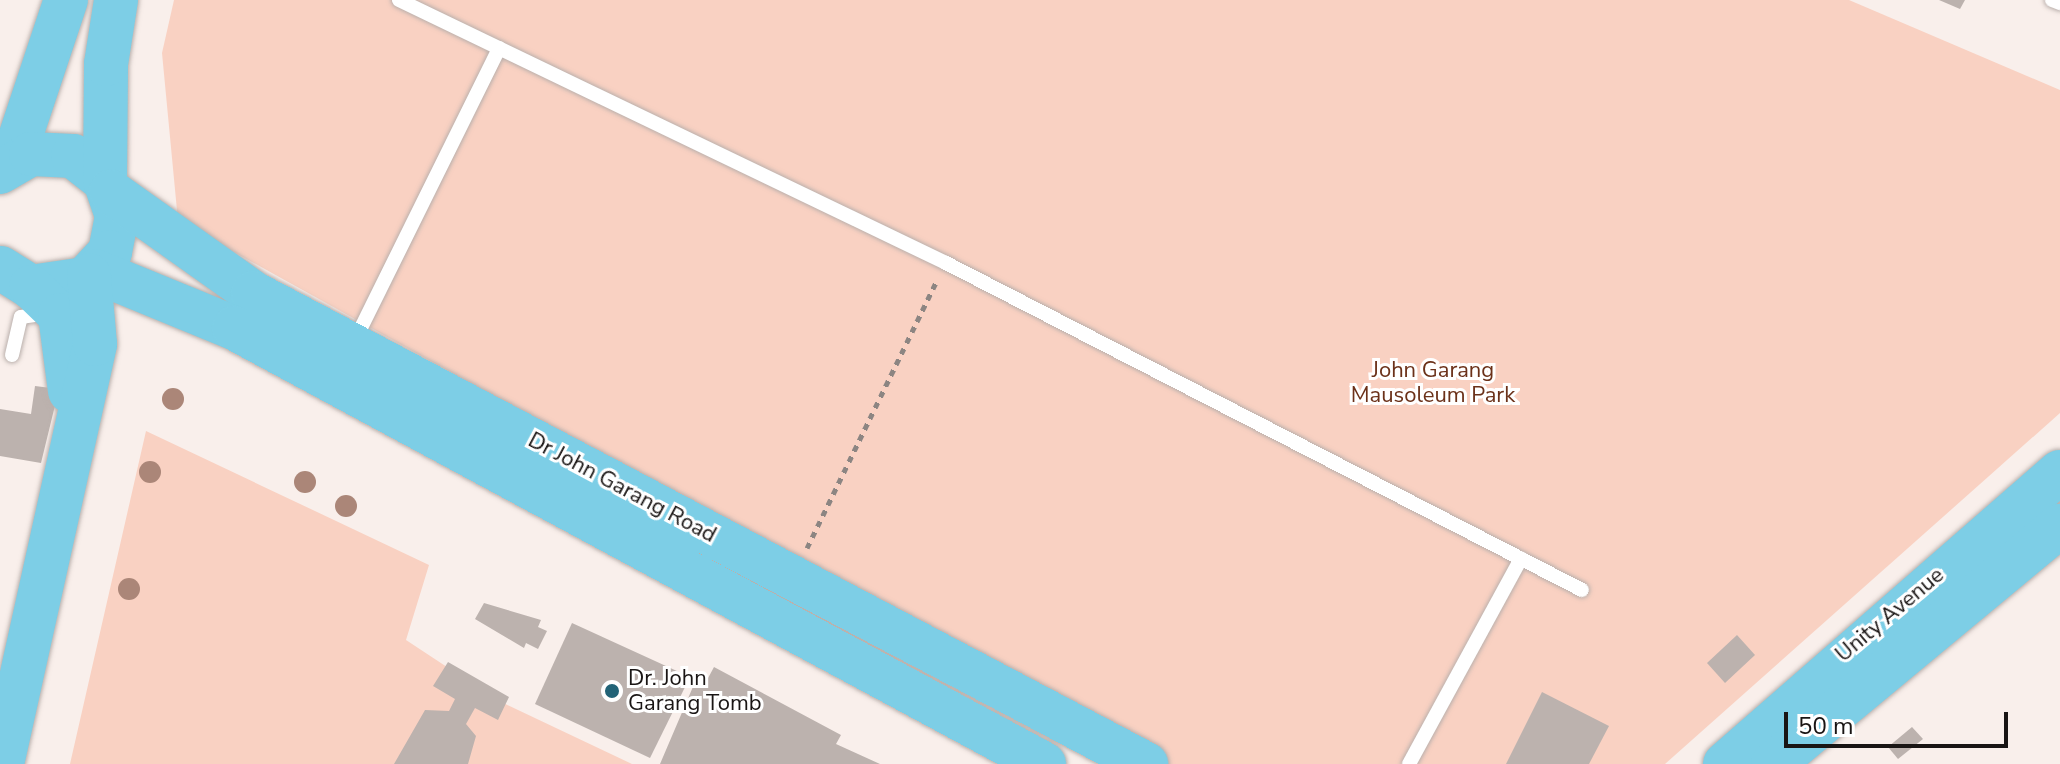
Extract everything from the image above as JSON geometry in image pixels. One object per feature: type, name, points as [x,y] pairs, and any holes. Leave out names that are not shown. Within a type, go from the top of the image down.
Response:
[{"type":"main road","points":[[6,167],[66,0]]},
{"type":"main road","points":[[0,733],[63,462],[70,363],[30,290],[68,286],[92,273],[116,234],[108,187],[106,64],[116,0]]},
{"type":"main road","name":"Dr John Garang Road","points":[[6,167],[31,154],[73,156],[205,265],[352,346],[1146,764]]},
{"type":"main road","points":[[2,764],[95,344],[92,273]]},
{"type":"main road","name":"Dr John Garang Road","points":[[92,273],[234,328],[1044,764]]},
{"type":"main road","name":"Unity Avenue","points":[[1725,764],[2060,472]]},
{"type":"main road","name":"Unity Avenue","points":[[1773,764],[2060,526]]},
{"type":"lane","points":[[399,0],[946,263],[1582,590]]},
{"type":"lane","points":[[2052,0],[2060,3]]},
{"type":"lane","points":[[352,346],[499,48]]},
{"type":"lane","points":[[12,355],[30,290]]},
{"type":"lane","points":[[1409,764],[1521,559]]},
{"type":"path","points":[[792,577],[946,263]]},
{"type":"green space","name":"John Garang Mausoleum Park","points":[[174,0],[1849,0],[2060,90],[2060,413],[1665,764],[1158,764],[178,221],[162,53]]},
{"type":"green space","points":[[146,431],[429,565],[406,640],[497,700],[632,764],[70,764]]},
{"type":"building","points":[[1939,0],[1965,0],[1960,9]]},
{"type":"building","points":[[35,386],[59,389],[41,463],[0,456],[0,409],[31,414]]},
{"type":"building","points":[[484,603],[541,620],[538,627],[547,631],[538,649],[526,643],[524,648],[475,619]]},
{"type":"building","name":"Dr. John Garang Tomb","points":[[572,623],[690,677],[650,758],[535,704]]},
{"type":"building","points":[[1737,635],[1755,655],[1725,683],[1707,663]]},
{"type":"building","points":[[448,662],[509,697],[498,720],[475,708],[466,724],[476,736],[468,764],[394,764],[425,710],[449,711],[455,699],[433,686]]},
{"type":"building","points":[[714,667],[841,735],[836,744],[880,764],[660,764],[698,675],[707,680]]},
{"type":"building","points":[[1542,692],[1609,726],[1589,764],[1506,764]]},
{"type":"building","points":[[1912,727],[1923,739],[1898,759],[1888,747]]},
{"type":"place","name":"Dr. John Garang Tomb","points":[[612,691]]}]
